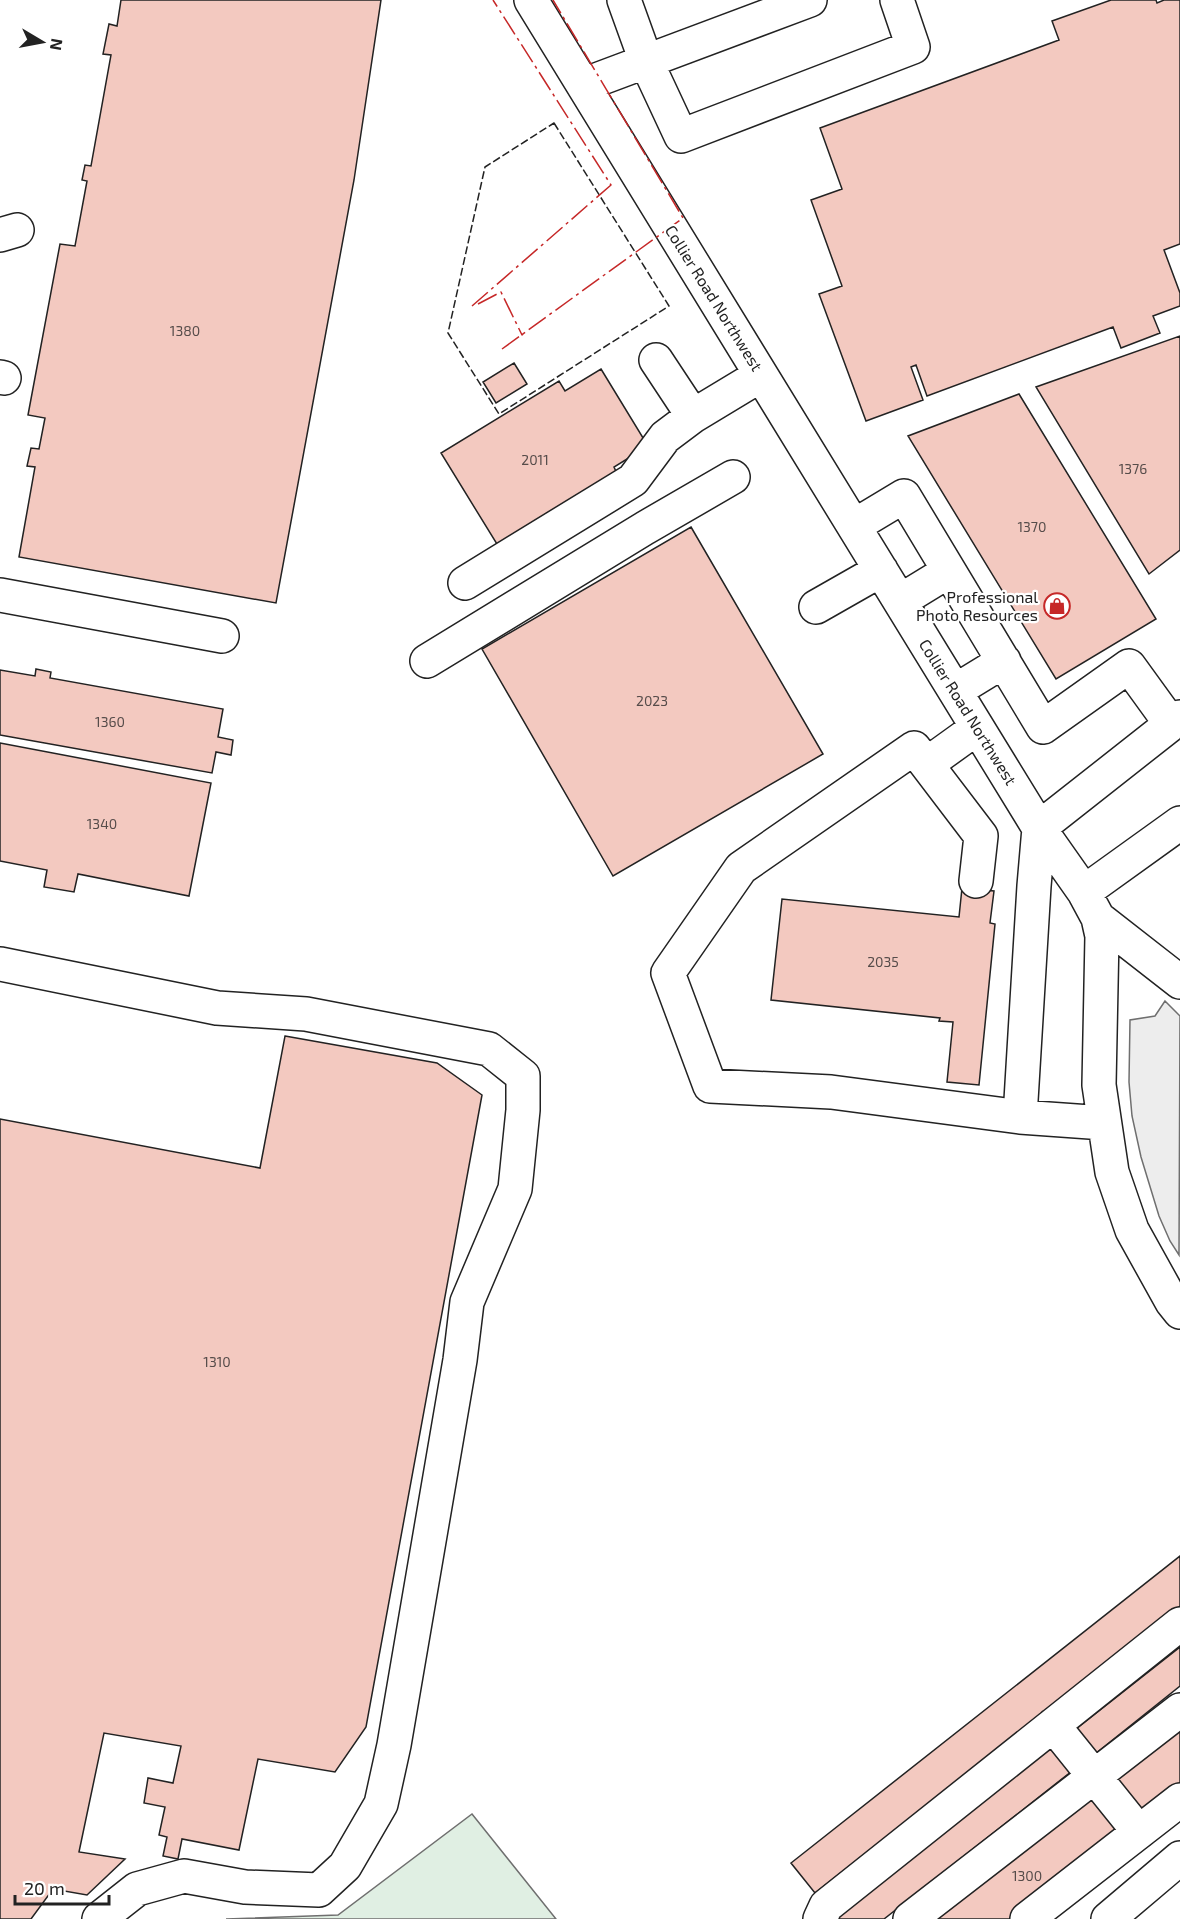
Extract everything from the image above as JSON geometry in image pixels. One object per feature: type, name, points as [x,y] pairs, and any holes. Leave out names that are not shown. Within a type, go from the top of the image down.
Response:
[{"type":"street","name":"Collier Road Northwest","points":[[531,0],[977,728],[1039,828],[1091,905],[1102,936],[1099,1085],[1112,1172],[1132,1230],[1172,1302],[1180,1312]]},
{"type":"street","points":[[624,0],[646,61],[681,136],[913,46],[897,0]]},
{"type":"street","points":[[583,85],[810,0]]},
{"type":"street","points":[[656,360],[693,416]]},
{"type":"street","points":[[465,583],[633,480],[665,437],[693,416],[761,375]]},
{"type":"street","points":[[427,661],[733,477]]},
{"type":"street","points":[[854,526],[904,496],[1043,727],[1129,666],[1175,721],[1039,828],[1020,1117]]},
{"type":"street","points":[[816,606],[881,570]]},
{"type":"street","points":[[900,601],[949,571]]},
{"type":"street","points":[[0,595],[222,636]]},
{"type":"street","points":[[955,691],[1004,661]]},
{"type":"street","points":[[927,764],[977,728]]},
{"type":"street","points":[[976,881],[981,836],[914,748],[741,868],[668,973],[710,1086],[831,1092],[1020,1117],[1104,1123]]},
{"type":"street","points":[[1180,823],[1091,905],[1180,982]]},
{"type":"street","points":[[0,964],[217,1008],[306,1014],[489,1050],[523,1076],[523,1110],[515,1189],[467,1302],[458,1372],[394,1745],[381,1804],[345,1866],[319,1890],[245,1887],[184,1876],[137,1889],[99,1919]]},
{"type":"street","points":[[820,1919],[826,1906],[1180,1624]]},
{"type":"street","points":[[910,1919],[1180,1710]]},
{"type":"street","points":[[1053,1725],[1139,1832]]},
{"type":"street","points":[[1027,1919],[1180,1800]]},
{"type":"street","points":[[1108,1919],[1180,1858]]},
{"type":"green space","points":[[472,1814],[556,1919],[226,1919],[338,1915]]},
{"type":"shaded area","points":[[1165,1001],[1180,1016],[1179,1255],[1159,1216],[1141,1157],[1132,1116],[1129,1082],[1130,1020],[1155,1016]]},
{"type":"building","points":[[121,0],[381,0],[354,180],[276,603],[19,557],[35,467],[27,466],[31,448],[39,449],[45,418],[28,415],[60,244],[75,246],[87,181],[82,180],[85,165],[91,166],[111,55],[103,54],[109,24],[117,26]]},
{"type":"building","points":[[1111,0],[1156,0],[1157,3],[1164,0],[1180,0],[1180,244],[1164,250],[1180,293],[1180,306],[1153,316],[1160,333],[1121,348],[1113,327],[927,396],[916,365],[911,367],[923,400],[866,421],[819,294],[842,286],[811,200],[842,189],[820,128],[1059,40],[1052,21]]},
{"type":"building","points":[[1180,336],[1180,550],[1149,574],[1036,387]]},
{"type":"building","points":[[514,363],[527,384],[496,403],[483,382]]},
{"type":"building","points":[[601,369],[648,446],[614,467],[618,476],[500,549],[441,453],[559,381],[565,391]]},
{"type":"building","points":[[1019,394],[1156,619],[1056,679],[908,436]]},
{"type":"building","points":[[691,527],[823,754],[613,876],[482,649]]},
{"type":"building","points":[[36,669],[51,672],[50,678],[223,709],[218,737],[233,740],[231,755],[216,752],[212,773],[0,735],[0,670],[35,676]]},
{"type":"building","points":[[0,743],[211,783],[189,896],[78,874],[74,892],[44,887],[47,870],[0,861]]},
{"type":"building","points":[[962,888],[994,891],[990,923],[995,924],[979,1085],[947,1082],[953,1022],[939,1021],[940,1018],[771,1000],[782,899],[959,917]]},
{"type":"building","points":[[285,1036],[437,1063],[482,1095],[366,1727],[335,1772],[258,1759],[239,1850],[182,1839],[178,1859],[163,1856],[167,1837],[159,1835],[165,1807],[144,1803],[148,1778],[173,1783],[181,1746],[104,1733],[79,1852],[125,1859],[87,1895],[53,1889],[31,1919],[0,1919],[0,1119],[260,1168]]},
{"type":"building","points":[[1180,1556],[1180,1606],[815,1893],[791,1863]]},
{"type":"building","points":[[1180,1647],[1180,1686],[1095,1754],[1076,1729]]},
{"type":"building","points":[[1180,1727],[1180,1787],[1144,1816],[1115,1779]]},
{"type":"building","points":[[1053,1746],[1072,1771],[884,1919],[838,1919],[836,1917]]},
{"type":"building","points":[[1092,1797],[1119,1832],[1009,1919],[935,1919]]},
{"type":"fence","points":[[554,123],[669,306],[499,414],[448,333],[485,167],[554,123]]},
{"type":"power","points":[[472,306],[611,185],[493,0]]},
{"type":"power","points":[[502,349],[683,218],[553,0]]},
{"type":"power","points":[[478,304],[501,292],[523,334]]},
{"type":"place","name":"Professional Photo Resources","points":[[1057,606]]}]
